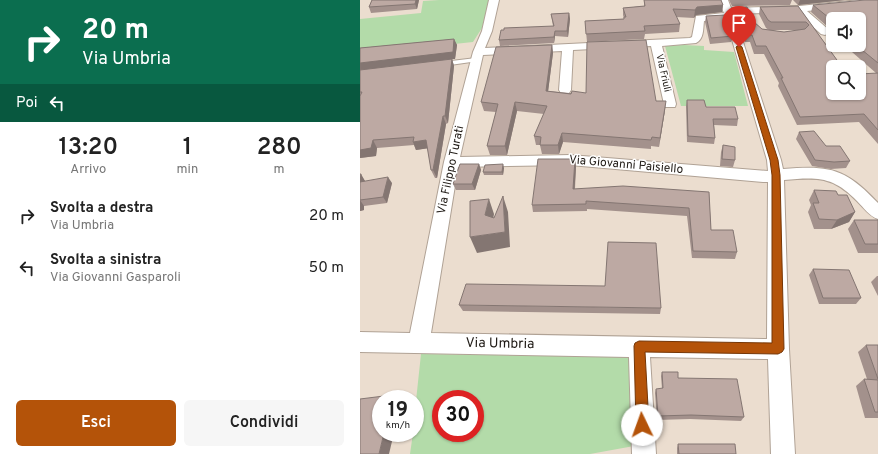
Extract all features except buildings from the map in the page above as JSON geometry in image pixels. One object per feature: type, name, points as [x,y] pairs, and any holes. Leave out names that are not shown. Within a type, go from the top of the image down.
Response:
[{"type":"street","name":"Via Filippo Turati","points":[[419,343],[451,162],[477,56],[487,31],[494,0]]},
{"type":"street","points":[[783,454],[778,349],[776,175],[774,160],[727,9],[752,14],[878,1]]},
{"type":"street","points":[[864,2],[878,9]]},
{"type":"street","name":"Via Friuli","points":[[477,56],[568,48],[696,40],[699,18],[727,9]]},
{"type":"street","points":[[799,9],[825,32]]},
{"type":"street","name":"Via Friuli","points":[[656,43],[670,104]]},
{"type":"street","points":[[565,90],[568,48]]},
{"type":"street","name":"Via Giovanni Paisiello","points":[[451,162],[570,160],[763,177],[788,173],[834,177],[848,183],[878,213]]},
{"type":"street","points":[[857,192],[878,195]]},
{"type":"street","name":"Via Umbria","points":[[360,342],[778,349]]},
{"type":"street","points":[[639,346],[640,453]]},
{"type":"lane","points":[[437,65],[477,56]]},
{"type":"green space","points":[[489,0],[482,28],[473,42],[360,54],[360,19],[421,13],[423,1]]},
{"type":"green space","points":[[665,46],[704,46],[704,50],[734,52],[748,106],[681,106]]},
{"type":"green space","points":[[421,354],[630,357],[634,446],[590,454],[410,454],[412,442],[424,442],[424,390],[417,390]]},
{"type":"route","points":[[642,425],[639,346],[778,349],[776,175],[774,160],[739,47]]}]
